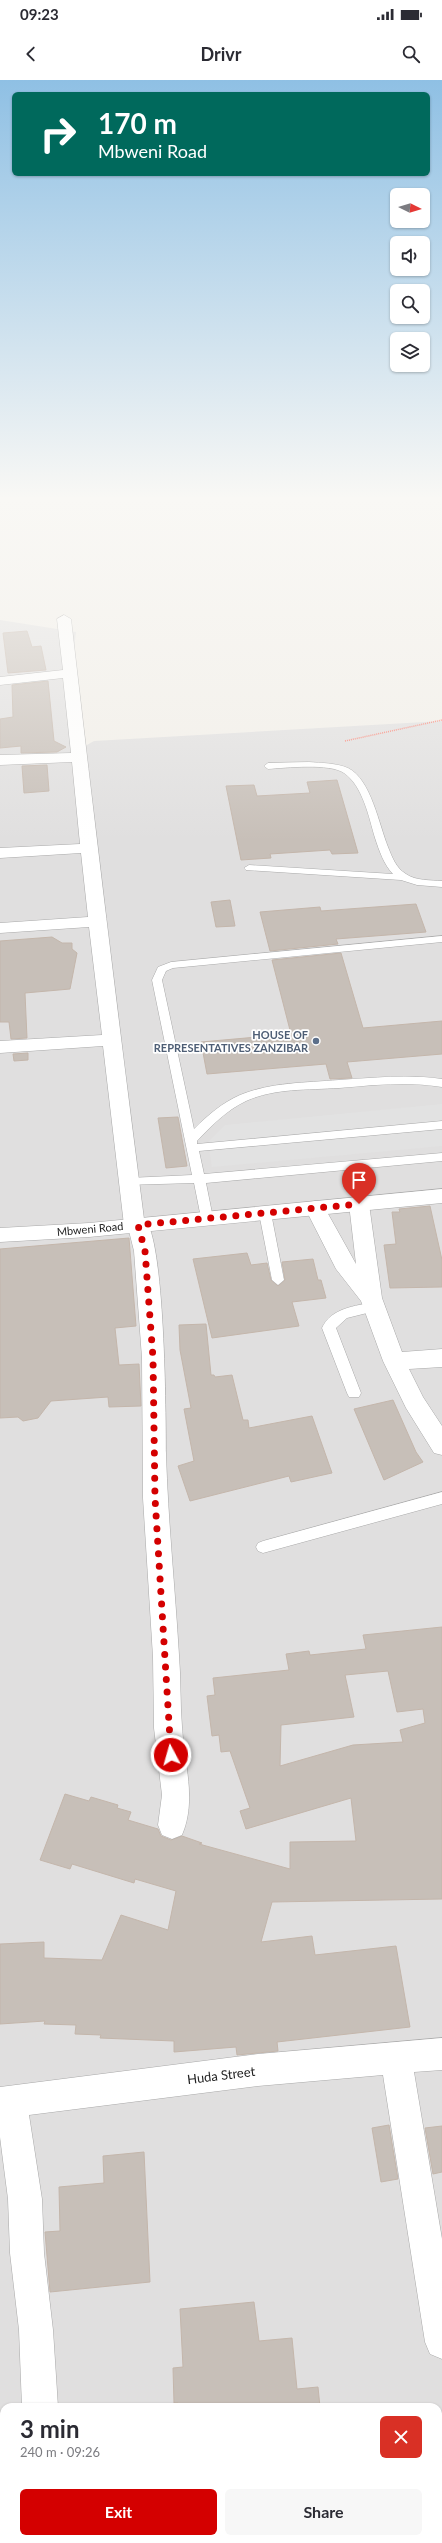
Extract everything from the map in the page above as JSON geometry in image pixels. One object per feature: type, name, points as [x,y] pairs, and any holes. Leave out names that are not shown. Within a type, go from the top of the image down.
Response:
[{"type":"street","points":[[64,619],[97,922],[129,1182],[136,1225],[145,1251],[153,1358],[155,1498],[166,1657],[168,1728],[176,1795],[172,1826]]},
{"type":"street","points":[[0,681],[71,673]]},
{"type":"street","points":[[0,760],[80,757]]},
{"type":"street","points":[[0,853],[89,848]]},
{"type":"street","points":[[0,928],[97,922]]},
{"type":"street","points":[[0,1047],[111,1040]]},
{"type":"street","name":"Mbweni Road","points":[[0,1235],[136,1225],[442,1196]]},
{"type":"street","points":[[359,1204],[372,1303],[394,1361],[414,1402],[442,1446]]},
{"type":"street","points":[[315,1208],[344,1264],[372,1303]]},
{"type":"street","points":[[394,1361],[442,1358]]},
{"type":"street","name":"Huda Street","points":[[6,2102],[258,2070],[442,2054]]},
{"type":"street","points":[[396,2058],[442,2342]]},
{"type":"street","points":[[6,2102],[25,2199],[26,2253],[36,2330],[40,2403]]},
{"type":"lane","points":[[268,766],[331,767],[346,771],[365,795],[391,866],[402,877]]},
{"type":"lane","points":[[249,868],[402,877],[442,884]]},
{"type":"lane","points":[[207,1218],[157,980],[162,969],[171,965],[442,939]]},
{"type":"lane","points":[[192,1143],[216,1114],[243,1098],[271,1089],[387,1080],[430,1080],[442,1083]]},
{"type":"lane","points":[[192,1143],[442,1125]]},
{"type":"lane","points":[[129,1182],[199,1179],[442,1157]]},
{"type":"lane","points":[[265,1213],[278,1280]]},
{"type":"lane","points":[[354,1392],[329,1328],[330,1323],[343,1314],[372,1303]]},
{"type":"lane","points":[[264,1547],[442,1498]]},
{"type":"path","points":[[345,740],[442,720]]},
{"type":"shaded area","points":[[0,620],[76,632],[69,692],[80,749],[94,741],[442,721],[442,2403],[0,2403]]},
{"type":"shaded area","points":[[442,1104],[442,1146],[212,1167],[208,1142],[225,1125]]},
{"type":"building","points":[[27,631],[32,647],[41,646],[46,670],[8,673],[3,633]]},
{"type":"building","points":[[48,681],[54,741],[66,747],[57,752],[21,753],[21,746],[0,748],[0,719],[13,717],[12,685]]},
{"type":"building","points":[[47,765],[49,791],[24,793],[22,766]]},
{"type":"building","points":[[337,780],[358,853],[332,854],[330,850],[270,854],[271,858],[241,860],[226,786],[254,785],[257,796],[310,793],[307,782]]},
{"type":"building","points":[[230,900],[235,926],[216,927],[211,902]]},
{"type":"building","points":[[416,904],[426,932],[336,939],[338,944],[270,951],[260,912],[320,907],[321,911]]},
{"type":"building","points":[[52,937],[62,943],[72,943],[72,949],[77,953],[70,989],[25,993],[27,1038],[11,1039],[9,1022],[0,1022],[0,941]]},
{"type":"building","points":[[341,953],[363,1028],[442,1021],[442,1054],[347,1062],[352,1078],[330,1079],[326,1064],[207,1074],[201,1042],[291,1034],[272,960]]},
{"type":"building","points":[[28,1053],[28,1060],[14,1061],[13,1054]]},
{"type":"building","points":[[178,1117],[187,1166],[166,1168],[158,1118]]},
{"type":"building","points":[[430,1206],[442,1260],[442,1287],[390,1288],[384,1245],[396,1244],[392,1212],[400,1212],[399,1209]]},
{"type":"building","points":[[129,1238],[136,1326],[115,1328],[119,1365],[139,1364],[141,1406],[109,1407],[108,1397],[51,1401],[38,1418],[23,1421],[18,1417],[0,1418],[0,1249]]},
{"type":"building","points":[[247,1253],[251,1265],[267,1263],[271,1280],[278,1286],[285,1280],[282,1262],[313,1259],[318,1280],[321,1280],[326,1298],[292,1302],[299,1326],[212,1338],[193,1259]]},
{"type":"building","points":[[206,1324],[211,1375],[214,1375],[215,1377],[232,1375],[243,1420],[248,1420],[249,1428],[312,1416],[332,1473],[291,1482],[289,1476],[190,1501],[178,1466],[194,1461],[184,1409],[191,1408],[180,1350],[179,1325]]},
{"type":"building","points":[[393,1400],[416,1452],[423,1462],[384,1480],[354,1409]]},
{"type":"building","points":[[442,1627],[442,1899],[272,1902],[261,1942],[312,1936],[315,1955],[396,1946],[410,2027],[277,2042],[278,2051],[237,2055],[236,2047],[174,2052],[174,2041],[100,2038],[101,2035],[75,2034],[76,2025],[44,2024],[45,2021],[0,2024],[0,1944],[44,1942],[44,1958],[102,1960],[121,1915],[168,1930],[176,1891],[135,1879],[134,1883],[72,1864],[70,1869],[40,1860],[65,1794],[89,1801],[91,1797],[118,1805],[117,1808],[131,1812],[128,1820],[158,1829],[161,1836],[171,1840],[182,1836],[202,1843],[199,1844],[290,1869],[290,1842],[356,1841],[351,1798],[246,1829],[240,1811],[250,1808],[230,1751],[221,1752],[219,1735],[212,1736],[207,1696],[215,1695],[213,1678],[289,1670],[286,1654],[309,1651],[310,1655],[366,1649],[363,1635]],"holes":[[[388,1671],[397,1712],[423,1709],[425,1723],[400,1730],[403,1742],[353,1745],[280,1766],[281,1725],[354,1717],[345,1675]]]},
{"type":"building","points":[[389,2125],[398,2179],[381,2182],[372,2128]]},
{"type":"building","points":[[442,2126],[442,2172],[433,2174],[425,2128]]},
{"type":"building","points":[[144,2152],[150,2282],[50,2292],[45,2232],[60,2231],[59,2187],[104,2183],[103,2156]]},
{"type":"building","points":[[254,2302],[259,2341],[292,2338],[297,2389],[318,2387],[320,2403],[174,2403],[173,2368],[183,2367],[180,2309]]},
{"type":"place","name":"HOUSE OF REPRESENTATIVES ZANZIBAR","points":[[316,1041]]},
{"type":"route","points":[[171,1755],[168,1728],[166,1657],[155,1498],[153,1358],[145,1251],[138,1225],[359,1204]]}]
